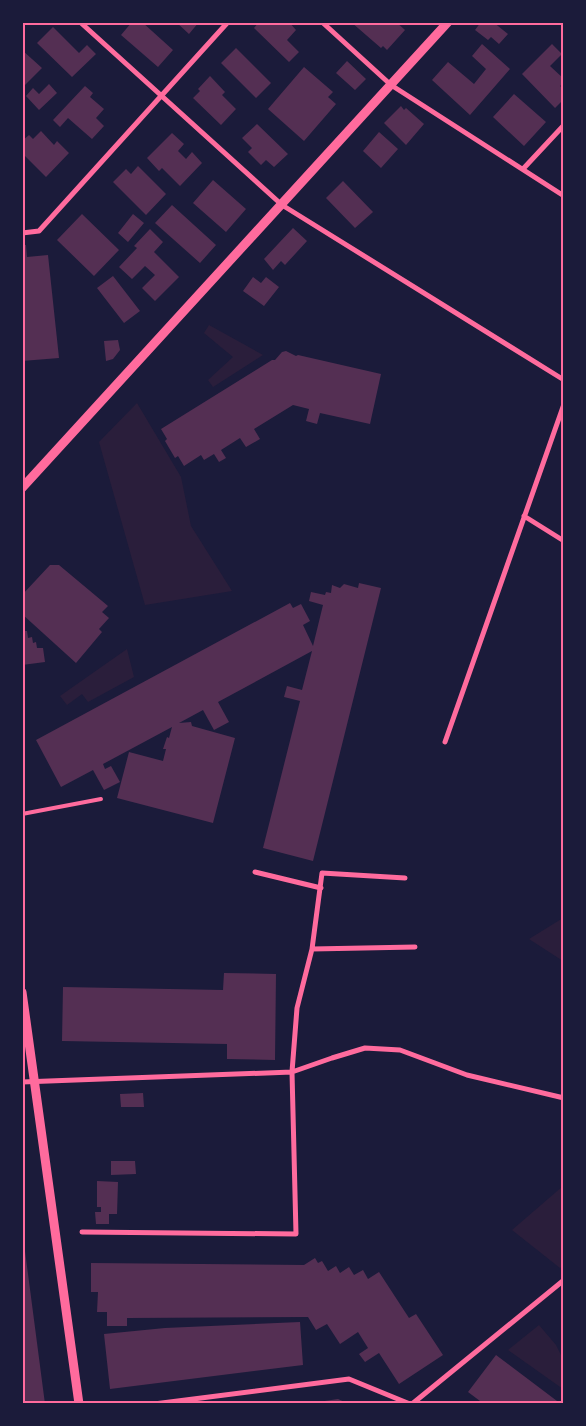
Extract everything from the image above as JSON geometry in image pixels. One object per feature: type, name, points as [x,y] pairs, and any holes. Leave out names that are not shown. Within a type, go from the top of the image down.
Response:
[{"type":"street","points":[[80,22],[282,206],[564,380]]},
{"type":"street","points":[[22,233],[39,231],[228,22]]},
{"type":"street","points":[[322,22],[391,85],[564,196]]},
{"type":"street","points":[[22,488],[282,206],[448,22]]},
{"type":"street","points":[[523,169],[564,125]]},
{"type":"street","points":[[445,742],[564,404]]},
{"type":"street","points":[[524,516],[564,541]]},
{"type":"street","points":[[255,872],[321,888]]},
{"type":"street","points":[[82,1232],[296,1234],[292,1072],[297,1008],[312,949],[322,873],[405,878]]},
{"type":"street","points":[[312,949],[415,947]]},
{"type":"street","points":[[22,992],[79,1404]]},
{"type":"street","points":[[22,1082],[292,1072],[365,1048],[400,1050],[467,1075],[564,1098]]},
{"type":"street","points":[[154,1404],[349,1379],[411,1404],[564,1280]]},
{"type":"lane","points":[[22,814],[101,799]]},
{"type":"shaded area","points":[[209,325],[263,355],[213,387],[208,380],[233,357],[204,333]]},
{"type":"shaded area","points":[[137,403],[181,477],[191,526],[232,591],[145,605],[99,442]]},
{"type":"shaded area","points":[[127,649],[134,677],[88,702],[82,694],[67,705],[60,696]]},
{"type":"shaded area","points":[[563,918],[563,961],[529,939]]},
{"type":"shaded area","points":[[563,1186],[564,1265],[560,1268],[512,1230]]},
{"type":"shaded area","points":[[539,1325],[556,1345],[563,1359],[563,1389],[508,1350]]},
{"type":"building","points":[[132,22],[142,22],[173,50],[158,67],[121,35]]},
{"type":"building","points":[[176,22],[199,22],[189,34]]},
{"type":"building","points":[[259,22],[289,22],[296,30],[287,40],[299,52],[289,62],[254,28]]},
{"type":"building","points":[[351,22],[396,22],[405,30],[387,50],[383,46],[381,48]]},
{"type":"building","points":[[481,22],[493,22],[508,34],[499,44],[491,37],[488,40],[475,30]]},
{"type":"building","points":[[53,27],[79,53],[87,45],[96,54],[72,77],[37,43]]},
{"type":"building","points":[[482,44],[510,69],[470,115],[432,80],[448,62],[474,84],[486,69],[472,56]]},
{"type":"building","points":[[552,44],[562,54],[550,66],[564,79],[564,83],[560,86],[564,89],[564,99],[555,108],[522,74]]},
{"type":"building","points":[[236,48],[271,83],[256,98],[221,63]]},
{"type":"building","points":[[22,50],[42,68],[22,88]]},
{"type":"building","points":[[347,61],[366,79],[355,90],[336,73]]},
{"type":"building","points":[[304,67],[333,92],[328,97],[336,104],[304,141],[268,109]]},
{"type":"building","points":[[210,76],[225,92],[222,95],[236,109],[221,125],[193,98],[200,91],[198,89]]},
{"type":"building","points":[[49,84],[57,93],[39,110],[26,96],[33,88],[39,94]]},
{"type":"building","points":[[85,86],[93,93],[90,97],[104,109],[96,118],[104,126],[92,139],[68,118],[60,127],[53,120]]},
{"type":"building","points":[[514,94],[546,122],[524,146],[493,117]]},
{"type":"building","points":[[401,106],[404,110],[406,108],[424,124],[406,145],[384,123]]},
{"type":"building","points":[[257,124],[288,154],[274,167],[266,160],[261,165],[248,152],[252,148],[242,138]]},
{"type":"building","points":[[41,131],[54,145],[57,141],[69,153],[46,177],[22,153],[22,141],[29,135],[33,139]]},
{"type":"building","points":[[379,132],[398,149],[381,168],[363,151]]},
{"type":"building","points":[[172,133],[184,144],[178,151],[186,159],[192,152],[202,163],[180,186],[162,168],[159,171],[147,158]]},
{"type":"building","points":[[138,166],[166,194],[146,215],[113,182],[126,169],[131,174]]},
{"type":"building","points":[[213,180],[246,209],[226,232],[193,203]]},
{"type":"building","points":[[343,181],[373,212],[355,228],[326,198]]},
{"type":"building","points":[[172,205],[216,245],[200,263],[155,223]]},
{"type":"building","points":[[82,214],[119,250],[94,276],[57,240]]},
{"type":"building","points":[[133,214],[144,223],[128,242],[118,233]]},
{"type":"building","points":[[293,228],[307,241],[285,265],[281,261],[273,270],[264,259]]},
{"type":"building","points":[[150,229],[163,242],[154,252],[179,277],[155,301],[142,288],[155,275],[145,266],[132,279],[119,267],[137,248],[134,246]]},
{"type":"building","points":[[22,245],[26,245],[27,257],[48,255],[59,358],[22,361]]},
{"type":"building","points":[[113,276],[140,311],[124,323],[97,288]]},
{"type":"building","points":[[253,277],[261,283],[266,277],[279,287],[264,306],[243,291]]},
{"type":"building","points":[[118,340],[120,350],[113,359],[106,361],[104,341]]},
{"type":"building","points":[[286,351],[296,356],[381,374],[370,424],[320,413],[317,424],[306,421],[309,409],[293,405],[254,429],[260,439],[246,447],[240,438],[221,450],[226,458],[219,462],[214,454],[204,460],[201,455],[184,466],[178,456],[175,458],[165,441],[167,439],[161,429],[272,360],[275,360],[282,352]]},
{"type":"building","points":[[50,565],[59,565],[108,606],[102,612],[109,618],[99,629],[102,632],[76,663],[22,614],[22,595]]},
{"type":"building","points":[[359,583],[381,588],[313,861],[263,848],[300,701],[284,697],[287,686],[302,690],[312,651],[218,702],[229,722],[214,730],[203,710],[179,723],[191,722],[192,726],[235,738],[213,823],[117,798],[129,752],[163,761],[166,749],[163,749],[172,727],[103,764],[105,769],[111,766],[120,782],[104,790],[93,770],[61,787],[36,740],[290,603],[293,608],[301,604],[310,621],[303,625],[313,646],[323,605],[309,601],[311,592],[325,595],[326,592],[331,593],[332,585],[340,588],[344,584],[358,588]]},
{"type":"building","points":[[22,631],[27,631],[28,638],[32,637],[33,643],[36,642],[37,648],[43,648],[45,662],[22,665]]},
{"type":"building","points":[[224,973],[276,974],[275,1060],[227,1059],[227,1044],[62,1041],[63,987],[223,990]]},
{"type":"building","points":[[143,1093],[144,1107],[121,1107],[120,1094]]},
{"type":"building","points":[[111,1161],[135,1161],[136,1174],[111,1175]]},
{"type":"building","points":[[97,1181],[118,1182],[117,1214],[109,1214],[109,1224],[96,1224],[95,1212],[101,1212],[101,1207],[97,1207]]},
{"type":"building","points":[[22,1251],[25,1251],[45,1404],[22,1404]]},
{"type":"building","points":[[315,1258],[318,1263],[322,1261],[328,1271],[336,1266],[340,1273],[349,1267],[354,1275],[363,1270],[368,1279],[379,1272],[409,1318],[416,1314],[443,1355],[399,1384],[379,1353],[365,1362],[359,1354],[368,1348],[358,1332],[340,1344],[327,1324],[316,1330],[308,1317],[127,1318],[127,1326],[107,1326],[107,1312],[97,1312],[98,1292],[91,1292],[91,1263],[304,1265]]},
{"type":"building","points":[[300,1322],[303,1365],[110,1389],[104,1334],[165,1328]]},
{"type":"building","points":[[496,1355],[561,1404],[484,1404],[468,1392]]},
{"type":"building","points":[[338,1399],[349,1404],[318,1404],[318,1402]]}]
